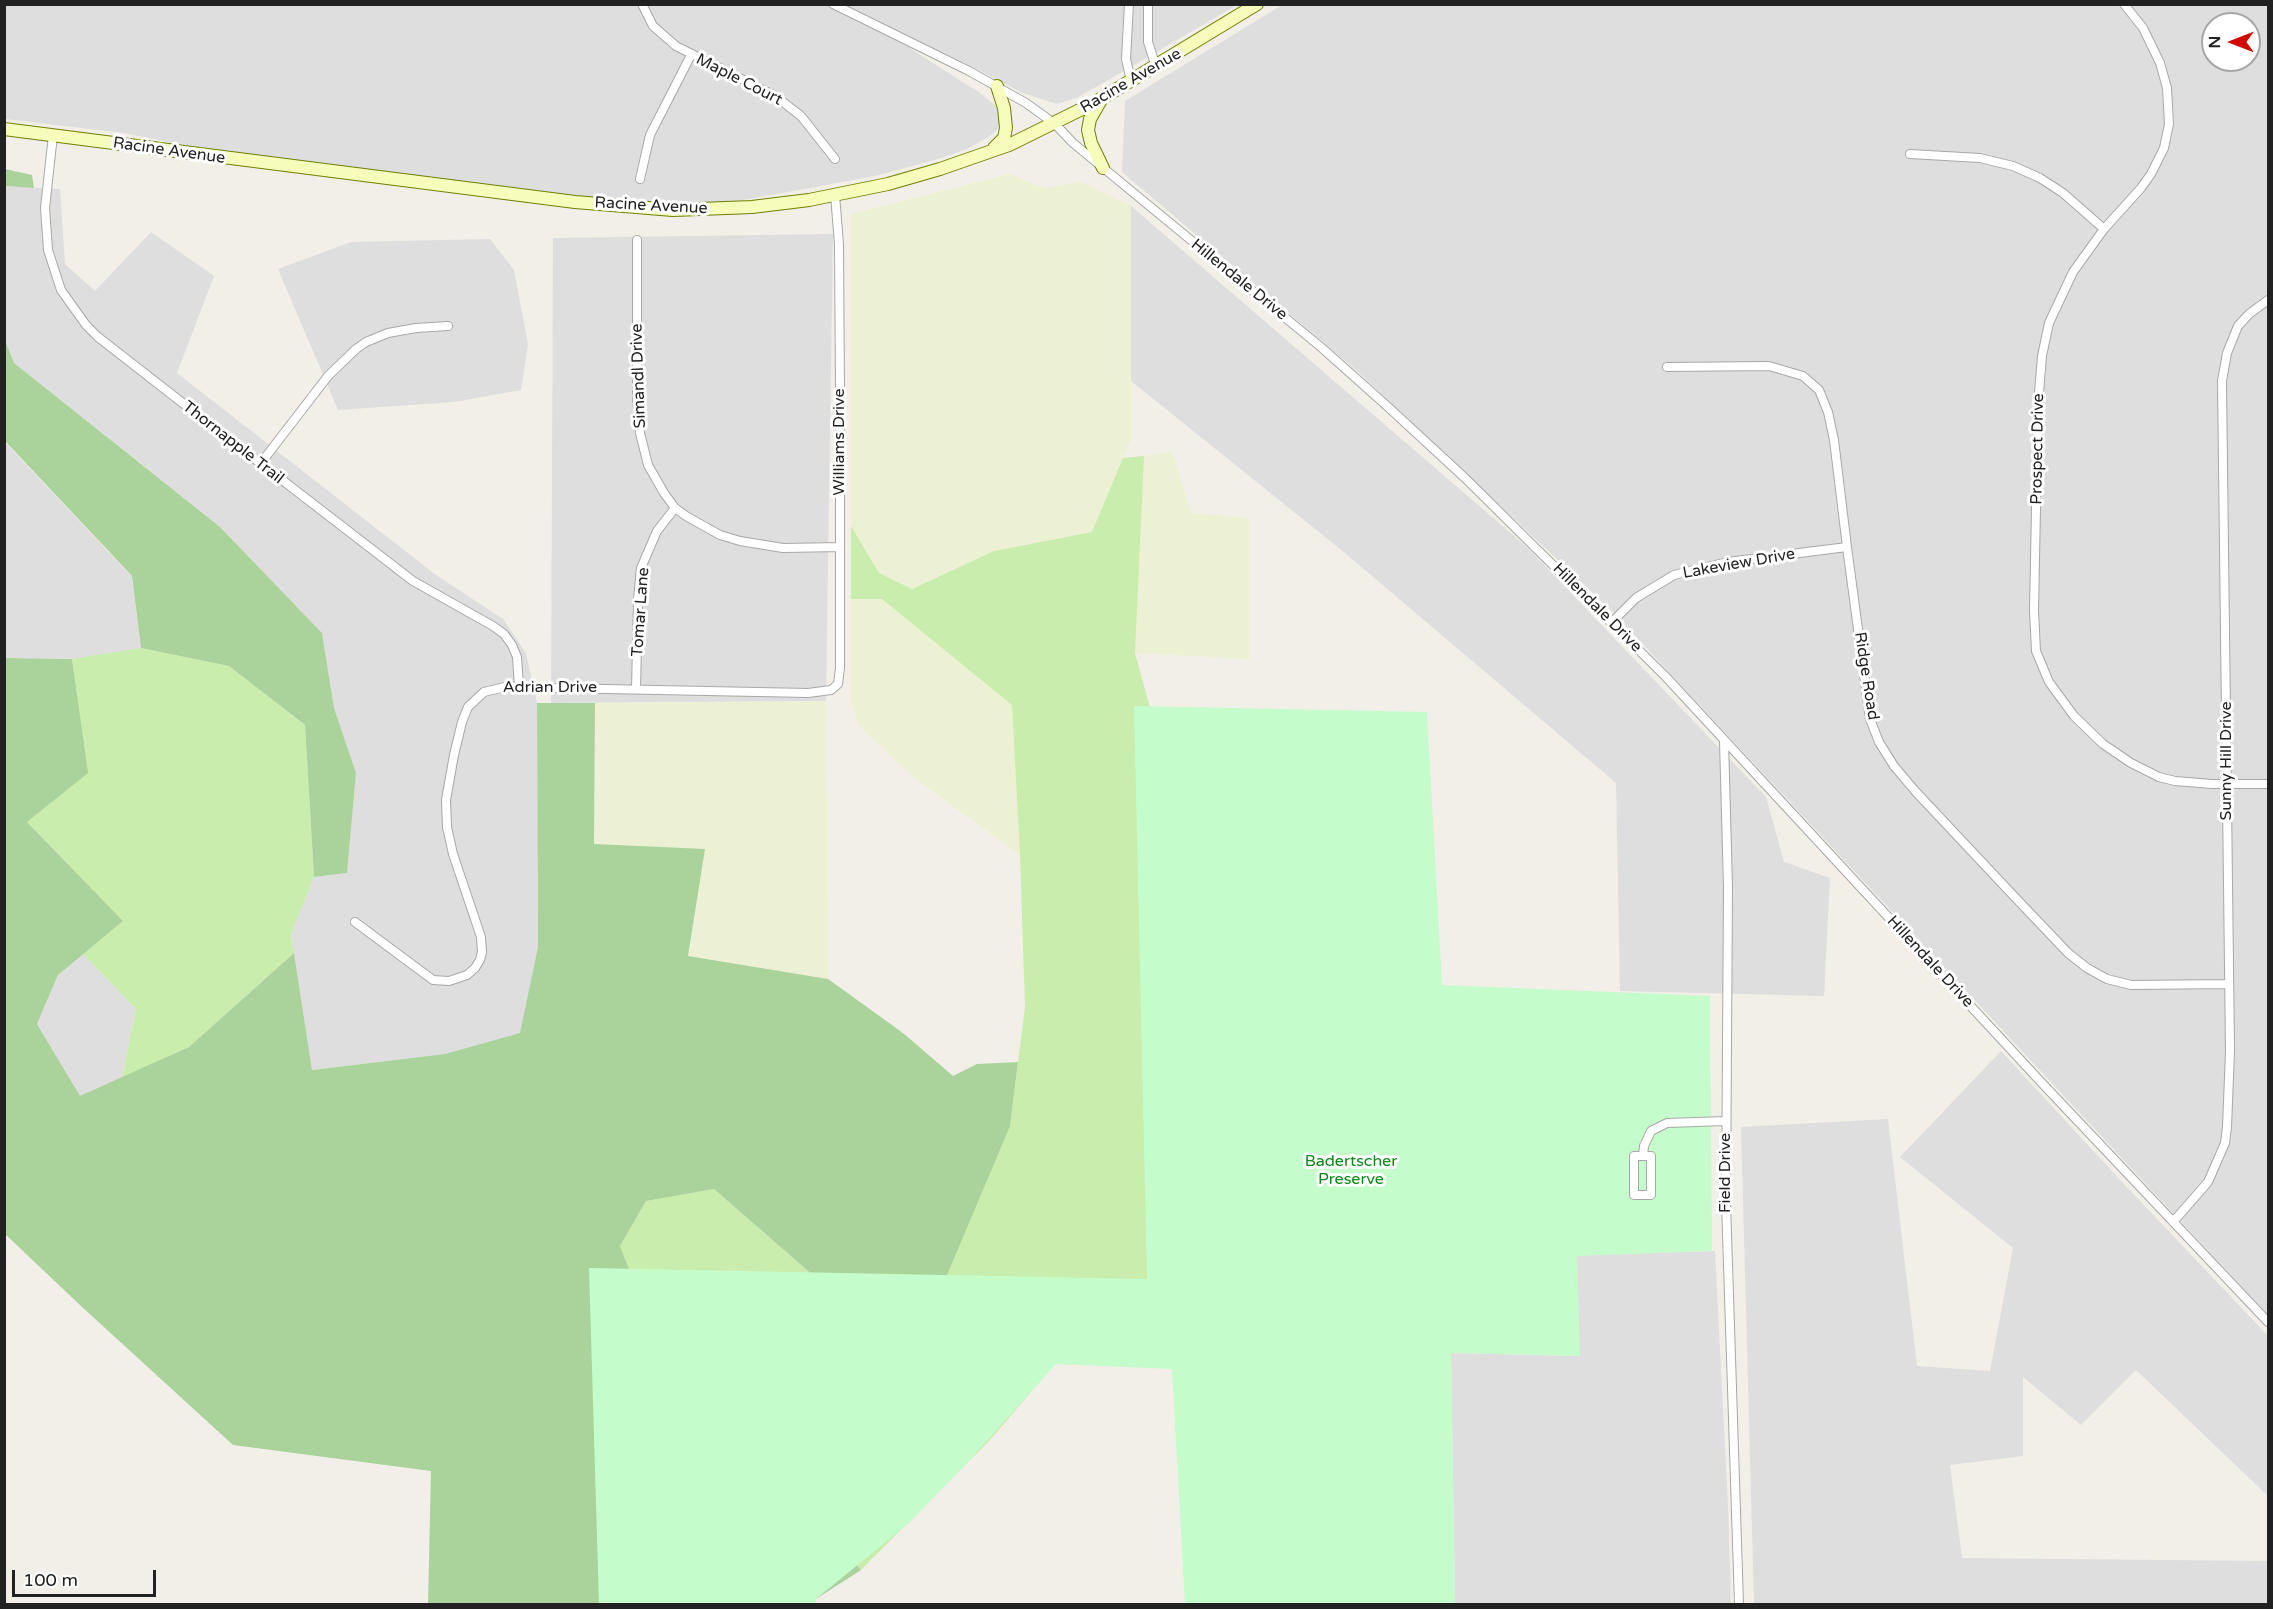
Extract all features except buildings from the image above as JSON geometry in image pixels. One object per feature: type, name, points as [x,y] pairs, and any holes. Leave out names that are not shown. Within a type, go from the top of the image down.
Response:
[{"type":"main road","name":"Racine Avenue","points":[[4,129],[416,183],[640,208],[729,209],[778,204],[888,184],[990,152],[1055,124],[1102,99],[1257,4]]},
{"type":"main road","points":[[990,152],[1004,138],[1006,128],[1004,108],[997,86]]},
{"type":"main road","points":[[1102,99],[1089,119],[1088,129],[1091,143],[1103,168]]},
{"type":"street","name":"Maple Court","points":[[642,4],[658,32],[690,55],[777,97],[801,116],[835,159]]},
{"type":"street","name":"Hillendale Drive","points":[[833,4],[997,86],[1055,124],[1103,168],[1322,348],[1379,399],[1465,478],[1612,622],[2268,1322]]},
{"type":"street","points":[[1129,4],[1126,59],[1131,81]]},
{"type":"street","points":[[1148,4],[1148,42],[1156,67]]},
{"type":"street","name":"Prospect Drive","points":[[2124,4],[2143,28],[2160,63],[2169,102],[2169,124],[2164,148],[2151,174],[2104,229],[2073,272],[2049,323],[2042,356],[2038,405],[2034,599],[2036,651],[2049,682],[2074,716],[2103,744],[2131,763],[2159,777],[2184,782],[2268,784]]},
{"type":"street","points":[[640,179],[650,135],[690,55]]},
{"type":"street","name":"Thornapple Trail","points":[[53,135],[45,208],[45,234],[56,277],[69,303],[98,337],[412,581],[494,626],[504,634],[517,657],[519,687]]},
{"type":"street","points":[[1910,154],[1980,158],[2013,166],[2040,178],[2063,193],[2104,229]]},
{"type":"street","name":"Williams Drive","points":[[835,195],[839,244],[840,547],[840,668],[836,688]]},
{"type":"street","name":"Simandl Drive","points":[[637,240],[637,397],[640,433],[648,465],[664,493],[675,507],[705,528],[740,541],[783,548],[840,547]]},
{"type":"street","name":"Sunny Hill Drive","points":[[2173,1222],[2208,1182],[2225,1143],[2229,1109],[2223,374],[2227,353],[2238,326],[2249,314],[2268,300]]},
{"type":"street","points":[[261,463],[328,375],[356,349],[388,333],[448,326]]},
{"type":"street","name":"Ridge Road","points":[[1667,367],[1769,366],[1803,376],[1811,381],[1824,400],[1832,425],[1870,719],[1894,766],[1916,792],[2018,901],[2087,968],[2107,979],[2131,985],[2228,984]]},
{"type":"street","name":"Tomar Lane","points":[[636,689],[638,599],[642,568],[657,531],[675,507]]},
{"type":"street","name":"Lakeview Drive","points":[[1612,622],[1636,598],[1674,575],[1728,562],[1846,547]]},
{"type":"street","name":"Adrian Drive","points":[[355,922],[433,980],[440,982],[458,979],[475,968],[482,952],[482,945],[450,841],[446,813],[447,786],[459,733],[468,707],[484,692],[493,688],[519,687],[808,693],[836,688]]},
{"type":"street","name":"Field Drive","points":[[1724,741],[1728,887],[1726,1241],[1738,1605]]},
{"type":"street","points":[[1643,1156],[1644,1146],[1651,1131],[1667,1124],[1726,1121]]},
{"type":"street","points":[[1634,1156],[1643,1156],[1651,1156],[1651,1195],[1634,1195],[1634,1156]]},
{"type":"shaded area","points":[[4,5],[1237,5],[1076,98],[1057,104],[1023,93],[916,40],[911,49],[980,93],[996,106],[1000,123],[990,136],[967,149],[875,176],[744,200],[714,204],[681,204],[554,195],[213,151],[123,133],[5,119]]},
{"type":"shaded area","points":[[1282,5],[2268,5],[2268,1315],[1610,609],[1356,370],[1122,172],[1125,101]]},
{"type":"shaded area","points":[[4,186],[60,189],[65,264],[95,291],[151,232],[214,276],[177,373],[436,575],[503,619],[526,653],[537,703],[538,947],[521,1033],[445,1054],[312,1070],[291,935],[314,877],[347,873],[356,773],[334,708],[322,633],[220,527],[14,363],[5,340]]},
{"type":"shaded area","points":[[1131,206],[1528,548],[1766,797],[1784,862],[1830,878],[1824,996],[1620,991],[1616,783],[1345,553],[1131,381]]},
{"type":"shaded area","points":[[833,234],[826,701],[551,703],[553,238]]},
{"type":"shaded area","points":[[490,239],[514,270],[528,344],[521,390],[454,402],[338,410],[278,269],[351,242]]},
{"type":"shaded area","points":[[4,441],[132,577],[141,648],[96,659],[5,658]]},
{"type":"shaded area","points":[[83,954],[136,1009],[122,1078],[80,1097],[37,1024],[58,975]]},
{"type":"shaded area","points":[[2001,1051],[2268,1336],[2268,1496],[2136,1370],[2081,1425],[2023,1377],[2023,1456],[1950,1465],[1962,1558],[2268,1561],[2268,1604],[1754,1604],[1741,1127],[1888,1119],[1917,1366],[1990,1371],[2013,1248],[1900,1157]]},
{"type":"shaded area","points":[[1715,1251],[1731,1604],[1455,1604],[1451,1353],[1579,1356],[1577,1255]]},
{"type":"green space","points":[[5,169],[32,175],[34,188],[5,186]]},
{"type":"green space","points":[[1010,174],[1046,188],[1081,182],[1131,206],[1131,439],[1092,532],[994,551],[912,589],[879,573],[851,526],[851,214]]},
{"type":"green space","points":[[5,340],[14,363],[220,527],[322,633],[334,708],[356,773],[347,873],[314,877],[305,725],[229,666],[141,648],[132,576],[5,441]]},
{"type":"green space","points":[[1172,452],[1191,513],[1249,518],[1249,659],[1135,653],[1144,456]]},
{"type":"green space","points":[[1144,456],[1135,653],[1159,740],[1434,1267],[1055,1364],[990,1440],[861,1570],[647,1314],[620,1246],[646,1201],[714,1189],[816,1278],[1010,1126],[1025,1007],[1012,705],[882,599],[851,599],[851,526],[879,573],[912,589],[994,551],[1092,532],[1123,458]]},
{"type":"green space","points":[[851,599],[882,599],[1012,704],[1020,855],[912,776],[859,725],[851,701]]},
{"type":"green space","points":[[141,648],[229,666],[305,725],[314,877],[291,935],[294,953],[189,1047],[122,1078],[136,1009],[83,954],[123,921],[27,822],[87,773],[72,659]]},
{"type":"green space","points":[[4,658],[72,659],[88,773],[27,822],[123,921],[58,975],[37,1024],[80,1096],[189,1047],[294,953],[312,1070],[445,1054],[520,1033],[538,947],[537,703],[595,703],[594,844],[705,849],[688,956],[828,979],[903,1033],[953,1076],[977,1064],[1018,1062],[1010,1126],[944,1282],[816,1278],[714,1189],[646,1201],[620,1246],[647,1314],[861,1570],[816,1599],[765,1604],[428,1604],[431,1471],[233,1445],[5,1234]]},
{"type":"green space","points":[[826,701],[828,979],[688,956],[594,844],[595,703]]},
{"type":"green space","name":"Badertscher Preserve","points":[[1134,706],[1427,712],[1442,985],[1710,996],[1712,1251],[1577,1256],[1580,1356],[1451,1353],[1455,1604],[1185,1604],[1172,1369],[1056,1364],[968,1462],[909,1523],[816,1599],[816,1604],[599,1604],[589,1268],[1147,1279]]}]
